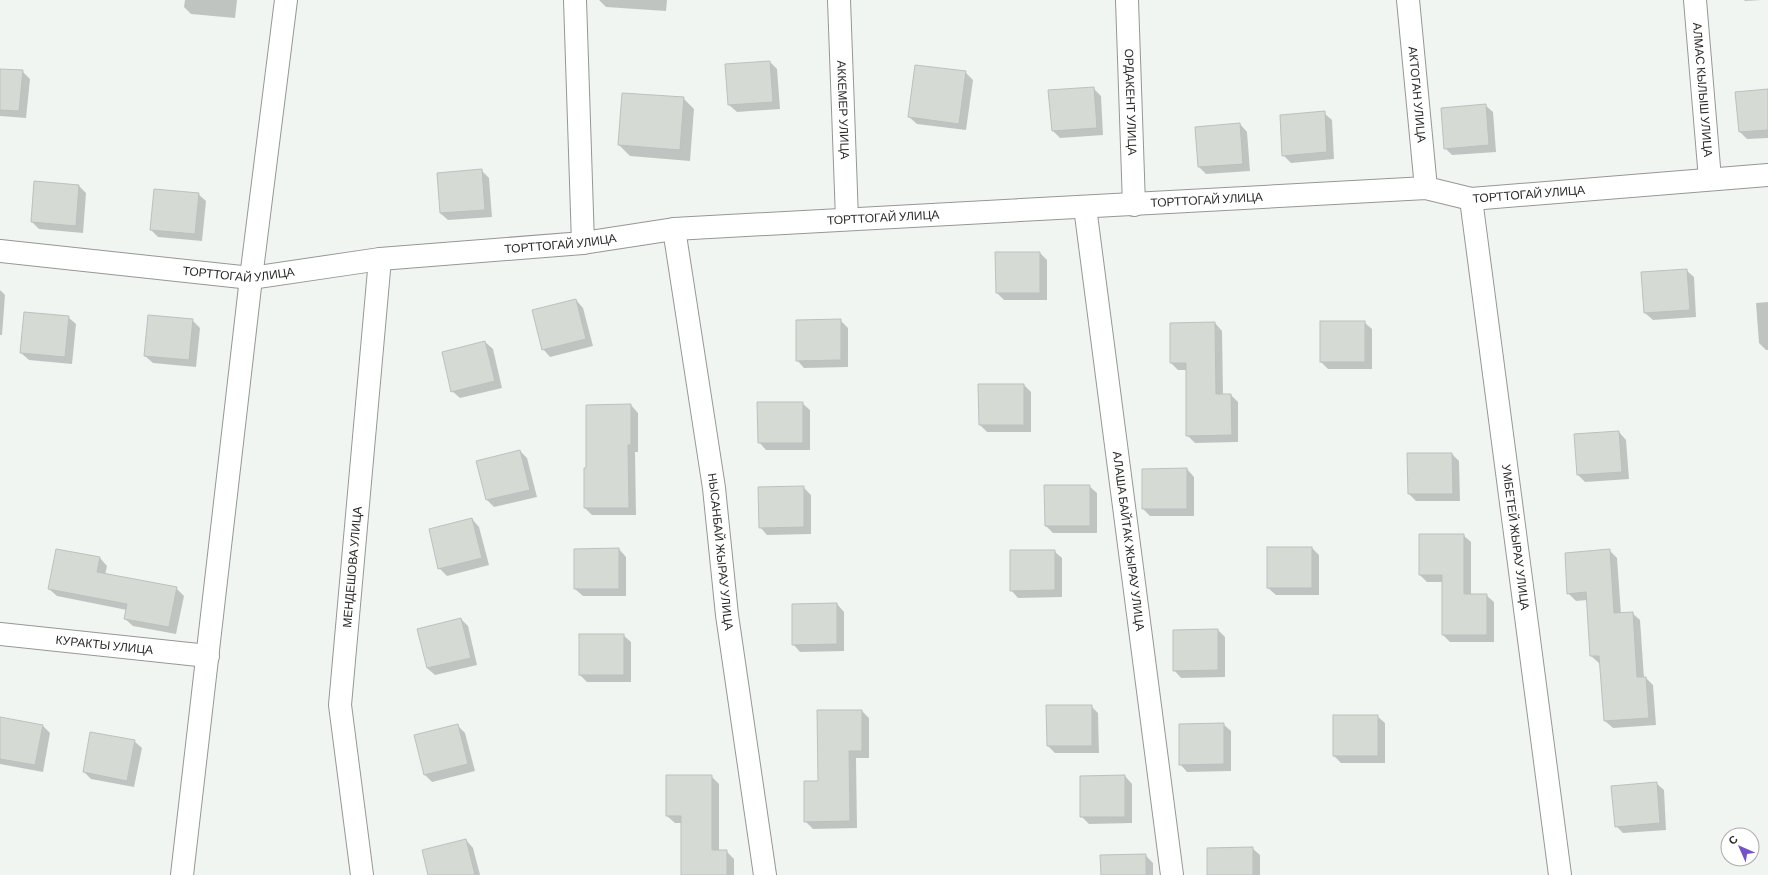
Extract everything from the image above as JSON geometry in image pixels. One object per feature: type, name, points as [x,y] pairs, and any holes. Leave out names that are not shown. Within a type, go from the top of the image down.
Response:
[{"type":"street","points":[[182,875],[251,278],[286,0]]},
{"type":"street","points":[[574,0],[584,243]]},
{"type":"street","name":"АККЕМЕР УЛИЦА","points":[[839,0],[847,219]]},
{"type":"street","name":"ОРДАКЕНТ УЛИЦА","points":[[1127,0],[1134,204]]},
{"type":"street","name":"АКТОГАН УЛИЦА","points":[[1408,0],[1426,188]]},
{"type":"street","name":"АЛМАС КЫЛЫШ УЛИЦА","points":[[1695,0],[1710,178]]},
{"type":"street","name":"ТОРТТОГАЙ УЛИЦА","points":[[0,251],[251,278],[380,259],[584,243],[674,229],[1426,188],[1471,199],[1710,178],[1768,175]]},
{"type":"street","name":"УМБЕТЕЙ ЖЫРАУ УЛИЦА","points":[[1471,199],[1560,875]]},
{"type":"street","name":"АЛАША БАЙТАК ЖЫРАУ УЛИЦА","points":[[1085,207],[1172,875]]},
{"type":"street","name":"НЫСАНБАЙ ЖЫРАУ УЛИЦА","points":[[674,229],[714,488],[727,615],[765,875]]},
{"type":"street","name":"МЕНДЕШОВА УЛИЦА","points":[[362,875],[340,705],[380,259]]},
{"type":"street","name":"КУРАКТЫ УЛИЦА","points":[[0,634],[208,656]]},
{"type":"building","points":[[770,61],[773,102],[728,105],[725,64]]},
{"type":"building","points":[[915,65],[966,71],[959,124],[908,117]]},
{"type":"building","points":[[0,69],[23,70],[19,111],[0,110]]},
{"type":"building","points":[[1094,87],[1097,128],[1052,131],[1048,90]]},
{"type":"building","points":[[1768,89],[1768,130],[1739,132],[1735,92]]},
{"type":"building","points":[[622,93],[684,97],[680,150],[618,145]]},
{"type":"building","points":[[1486,104],[1489,145],[1444,149],[1441,108]]},
{"type":"building","points":[[1325,111],[1327,152],[1282,156],[1280,115]]},
{"type":"building","points":[[1240,123],[1243,164],[1198,167],[1195,127]]},
{"type":"building","points":[[482,169],[485,210],[440,213],[437,173]]},
{"type":"building","points":[[34,181],[79,185],[76,226],[31,222]]},
{"type":"building","points":[[154,189],[199,193],[195,234],[150,230]]},
{"type":"building","points":[[995,252],[1040,252],[1040,293],[996,293]]},
{"type":"building","points":[[1687,269],[1690,310],[1644,313],[1641,272]]},
{"type":"building","points":[[576,299],[586,339],[542,350],[532,310]]},
{"type":"building","points":[[24,312],[69,316],[65,357],[20,353]]},
{"type":"building","points":[[148,315],[193,319],[189,360],[144,356]]},
{"type":"building","points":[[841,319],[841,360],[796,361],[796,320]]},
{"type":"building","points":[[1320,321],[1365,321],[1365,362],[1320,362]]},
{"type":"building","points":[[1215,322],[1216,394],[1231,394],[1232,435],[1186,436],[1186,363],[1170,363],[1170,323]]},
{"type":"building","points":[[485,341],[495,381],[451,392],[442,352]]},
{"type":"building","points":[[978,384],[1024,384],[1024,425],[979,425]]},
{"type":"building","points":[[757,402],[803,402],[803,443],[758,443]]},
{"type":"building","points":[[631,404],[631,445],[628,445],[629,508],[584,508],[584,468],[586,468],[586,405]]},
{"type":"building","points":[[1619,431],[1622,472],[1577,475],[1574,434]]},
{"type":"building","points":[[520,450],[530,490],[486,500],[476,461]]},
{"type":"building","points":[[1407,453],[1452,453],[1453,494],[1408,494]]},
{"type":"building","points":[[1187,468],[1187,509],[1142,509],[1142,469]]},
{"type":"building","points":[[1044,485],[1090,485],[1090,526],[1045,526]]},
{"type":"building","points":[[804,486],[804,527],[759,528],[758,487]]},
{"type":"building","points":[[472,518],[482,558],[438,569],[429,529]]},
{"type":"building","points":[[1419,534],[1464,534],[1464,594],[1487,594],[1487,635],[1442,635],[1442,575],[1419,575]]},
{"type":"building","points":[[1267,547],[1312,547],[1312,588],[1267,588]]},
{"type":"building","points":[[619,548],[619,589],[574,589],[574,549]]},
{"type":"building","points":[[56,549],[100,557],[97,572],[177,587],[169,627],[124,619],[127,604],[48,589]]},
{"type":"building","points":[[1610,549],[1614,613],[1633,612],[1637,677],[1646,677],[1649,718],[1604,721],[1599,656],[1590,656],[1586,592],[1567,594],[1565,553]]},
{"type":"building","points":[[1010,550],[1055,550],[1055,590],[1010,591]]},
{"type":"building","points":[[837,603],[837,644],[792,645],[792,604]]},
{"type":"building","points":[[461,618],[471,658],[427,668],[417,629]]},
{"type":"building","points":[[1218,629],[1218,670],[1173,671],[1173,630]]},
{"type":"building","points":[[579,634],[624,634],[624,675],[579,675]]},
{"type":"building","points":[[1046,705],[1092,705],[1092,746],[1047,746]]},
{"type":"building","points":[[817,710],[862,710],[862,751],[849,751],[850,821],[804,822],[804,781],[818,781]]},
{"type":"building","points":[[1333,715],[1378,715],[1378,756],[1333,756]]},
{"type":"building","points":[[0,717],[43,725],[35,765],[0,759]]},
{"type":"building","points":[[1224,723],[1224,764],[1179,765],[1179,724]]},
{"type":"building","points":[[458,724],[468,764],[424,775],[414,735]]},
{"type":"building","points":[[90,732],[135,740],[127,781],[83,772]]},
{"type":"building","points":[[666,775],[712,775],[712,850],[727,850],[727,875],[681,875],[681,816],[666,816]]},
{"type":"building","points":[[1125,775],[1125,817],[1080,817],[1080,776]]},
{"type":"building","points":[[1657,782],[1660,823],[1615,827],[1611,786]]},
{"type":"building","points":[[466,839],[475,875],[428,875],[422,850]]},
{"type":"building","points":[[1253,847],[1253,875],[1207,875],[1207,848]]},
{"type":"building","points":[[1146,854],[1146,875],[1101,875],[1100,855]]}]
